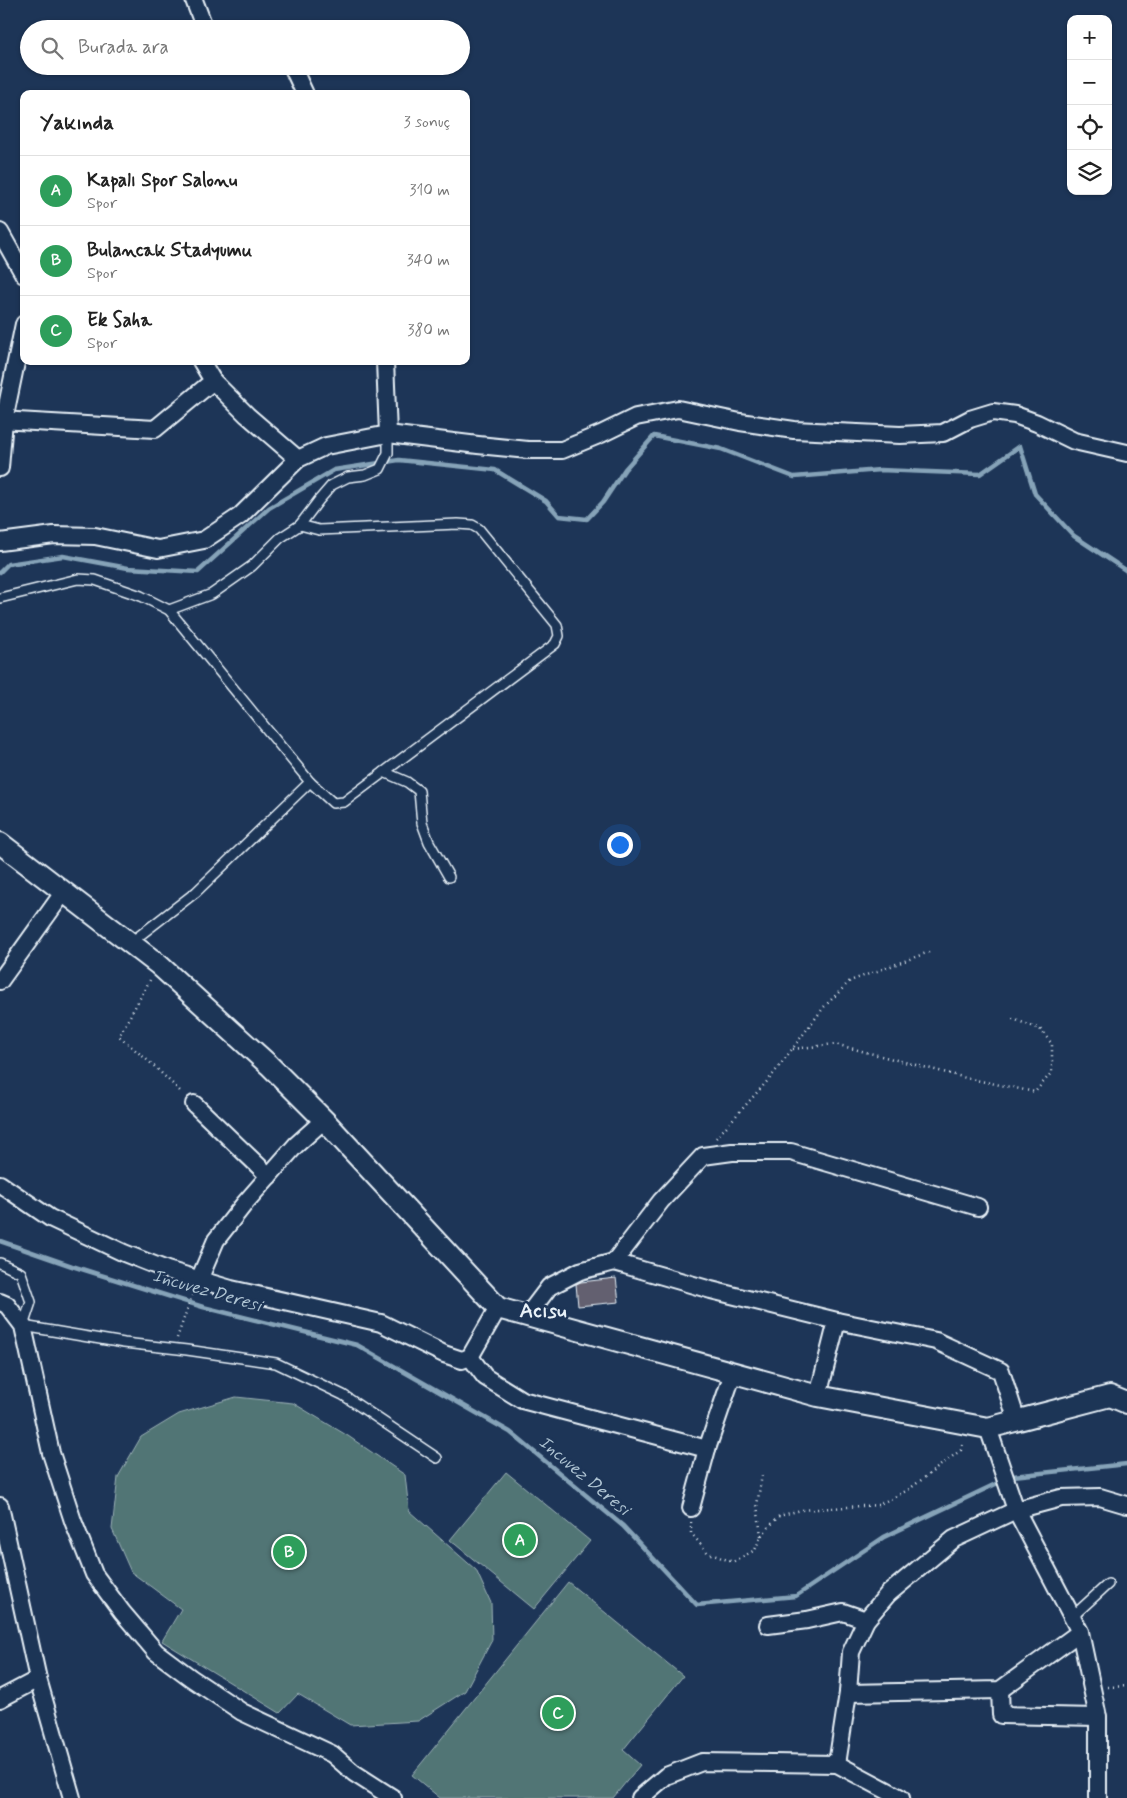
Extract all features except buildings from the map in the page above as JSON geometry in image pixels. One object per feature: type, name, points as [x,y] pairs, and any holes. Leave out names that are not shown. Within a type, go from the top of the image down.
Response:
[{"type":"street","points":[[194,0],[202,20]]},
{"type":"street","points":[[296,75],[303,90]]},
{"type":"street","points":[[0,232],[20,268]]},
{"type":"street","points":[[0,468],[2,420],[20,341]]},
{"type":"street","points":[[203,365],[213,381],[247,415],[298,459]]},
{"type":"street","points":[[385,365],[388,434]]},
{"type":"street","points":[[2,420],[155,428],[213,381]]},
{"type":"street","points":[[0,542],[54,535],[95,536],[158,549],[204,540],[240,516],[298,459],[326,446],[388,434],[503,448],[562,450],[636,417],[678,410],[794,430],[900,435],[943,433],[970,418],[993,412],[1015,415],[1037,423],[1074,441],[1127,452]]},
{"type":"street","points":[[0,843],[159,965],[269,1065],[324,1120],[498,1308],[818,1396],[988,1428],[1110,1396],[1127,1402]]},
{"type":"street","points":[[0,981],[63,893]]},
{"type":"street","points":[[194,1104],[269,1176]]},
{"type":"street","points":[[197,1284],[216,1240],[245,1202],[296,1145],[324,1120]]},
{"type":"street","points":[[614,1262],[661,1201],[703,1156],[732,1152],[791,1152],[978,1206]]},
{"type":"street","points":[[0,1184],[50,1218],[124,1253],[197,1284],[231,1289],[381,1323],[444,1354],[462,1360],[470,1357],[498,1308]]},
{"type":"street","points":[[526,1316],[549,1287],[580,1271],[614,1262],[711,1290],[837,1321],[936,1341],[1001,1371],[1017,1421]]},
{"type":"street","points":[[0,1302],[7,1305],[23,1326],[51,1453],[73,1521],[94,1574],[122,1612],[156,1652],[191,1678],[242,1712],[332,1754],[354,1773],[393,1798]]},
{"type":"street","points":[[818,1396],[837,1321]]},
{"type":"street","points":[[470,1357],[485,1377],[522,1400],[707,1449]]},
{"type":"street","points":[[691,1508],[707,1449],[733,1373]]},
{"type":"street","points":[[988,1428],[1016,1510],[1080,1632],[1098,1717],[1098,1798]]},
{"type":"street","points":[[837,1764],[848,1694],[851,1652],[866,1620],[888,1594],[954,1539],[1016,1510],[1061,1498],[1100,1497],[1127,1505]]},
{"type":"street","points":[[0,1506],[38,1679],[72,1798]]},
{"type":"street","points":[[768,1626],[843,1612],[866,1620]]},
{"type":"street","points":[[848,1694],[1000,1690],[1080,1632]]},
{"type":"street","points":[[0,1699],[38,1679]]},
{"type":"street","points":[[1000,1690],[1001,1715],[1098,1717]]},
{"type":"street","points":[[640,1798],[666,1776],[702,1762],[837,1764],[901,1798]]},
{"type":"lane","points":[[170,610],[212,594],[252,566],[280,538],[300,525],[332,485],[348,477],[365,475],[380,469],[388,453],[388,434]]},
{"type":"lane","points":[[0,598],[78,579],[95,580],[142,596],[170,610],[310,782],[334,803],[344,802],[555,644],[559,636],[557,625],[479,529],[472,525],[319,530],[300,525]]},
{"type":"lane","points":[[384,772],[407,782],[419,791],[422,822],[429,842],[449,877]]},
{"type":"lane","points":[[130,943],[196,892],[310,782]]},
{"type":"lane","points":[[0,1263],[21,1273],[32,1302],[23,1326],[124,1343],[276,1362],[343,1395],[437,1458]]},
{"type":"lane","points":[[1072,1617],[1108,1584]]},
{"type":"path","points":[[703,1156],[723,1129],[771,1077],[824,1007],[850,981],[929,952]]},
{"type":"path","points":[[159,965],[119,1036],[194,1104]]},
{"type":"path","points":[[793,1049],[835,1044],[966,1078],[1035,1092],[1052,1072],[1052,1044],[1040,1029],[1010,1018]]},
{"type":"path","points":[[180,1331],[197,1284]]},
{"type":"path","points":[[691,1508],[692,1533],[708,1553],[733,1562],[755,1550],[761,1536],[779,1516],[801,1510],[878,1505],[908,1490],[961,1450],[963,1423]]},
{"type":"path","points":[[761,1536],[757,1505],[762,1475]]},
{"type":"path","points":[[1092,1687],[1127,1686]]},
{"type":"green space","points":[[236,1397],[293,1403],[348,1436],[405,1475],[409,1511],[476,1570],[491,1603],[492,1640],[465,1691],[418,1721],[350,1725],[298,1694],[280,1713],[162,1641],[181,1609],[131,1572],[112,1529],[118,1477],[141,1437],[179,1414]]},
{"type":"green space","points":[[506,1472],[590,1541],[534,1609],[450,1540]]},
{"type":"green space","points":[[568,1582],[683,1676],[623,1750],[640,1765],[613,1798],[440,1798],[412,1775]]},
{"type":"waterway","points":[[0,572],[8,564],[63,556],[128,568],[198,572],[269,508],[334,470],[399,460],[495,470],[546,501],[559,516],[587,519],[603,502],[625,469],[654,436],[721,449],[794,477],[880,470],[980,474],[1020,446],[1035,494],[1074,536],[1127,571]]},
{"type":"waterway","name":"Incuvez Deresi","points":[[0,1241],[72,1266],[203,1307],[357,1345],[510,1432],[623,1526],[697,1605],[796,1596],[884,1537],[1002,1481]]},
{"type":"waterway","name":"Incuvez Deresi","points":[[1009,1478],[1013,1476],[1127,1464]]},
{"type":"place","name":"Kapalı Spor Salonu","points":[[520,1540]]},
{"type":"place","name":"Bulancak Stadyumu","points":[[289,1552]]},
{"type":"place","name":"Ek Saha","points":[[558,1713]]},
{"type":"district","name":"Acısu","points":[[543,1311]]}]
